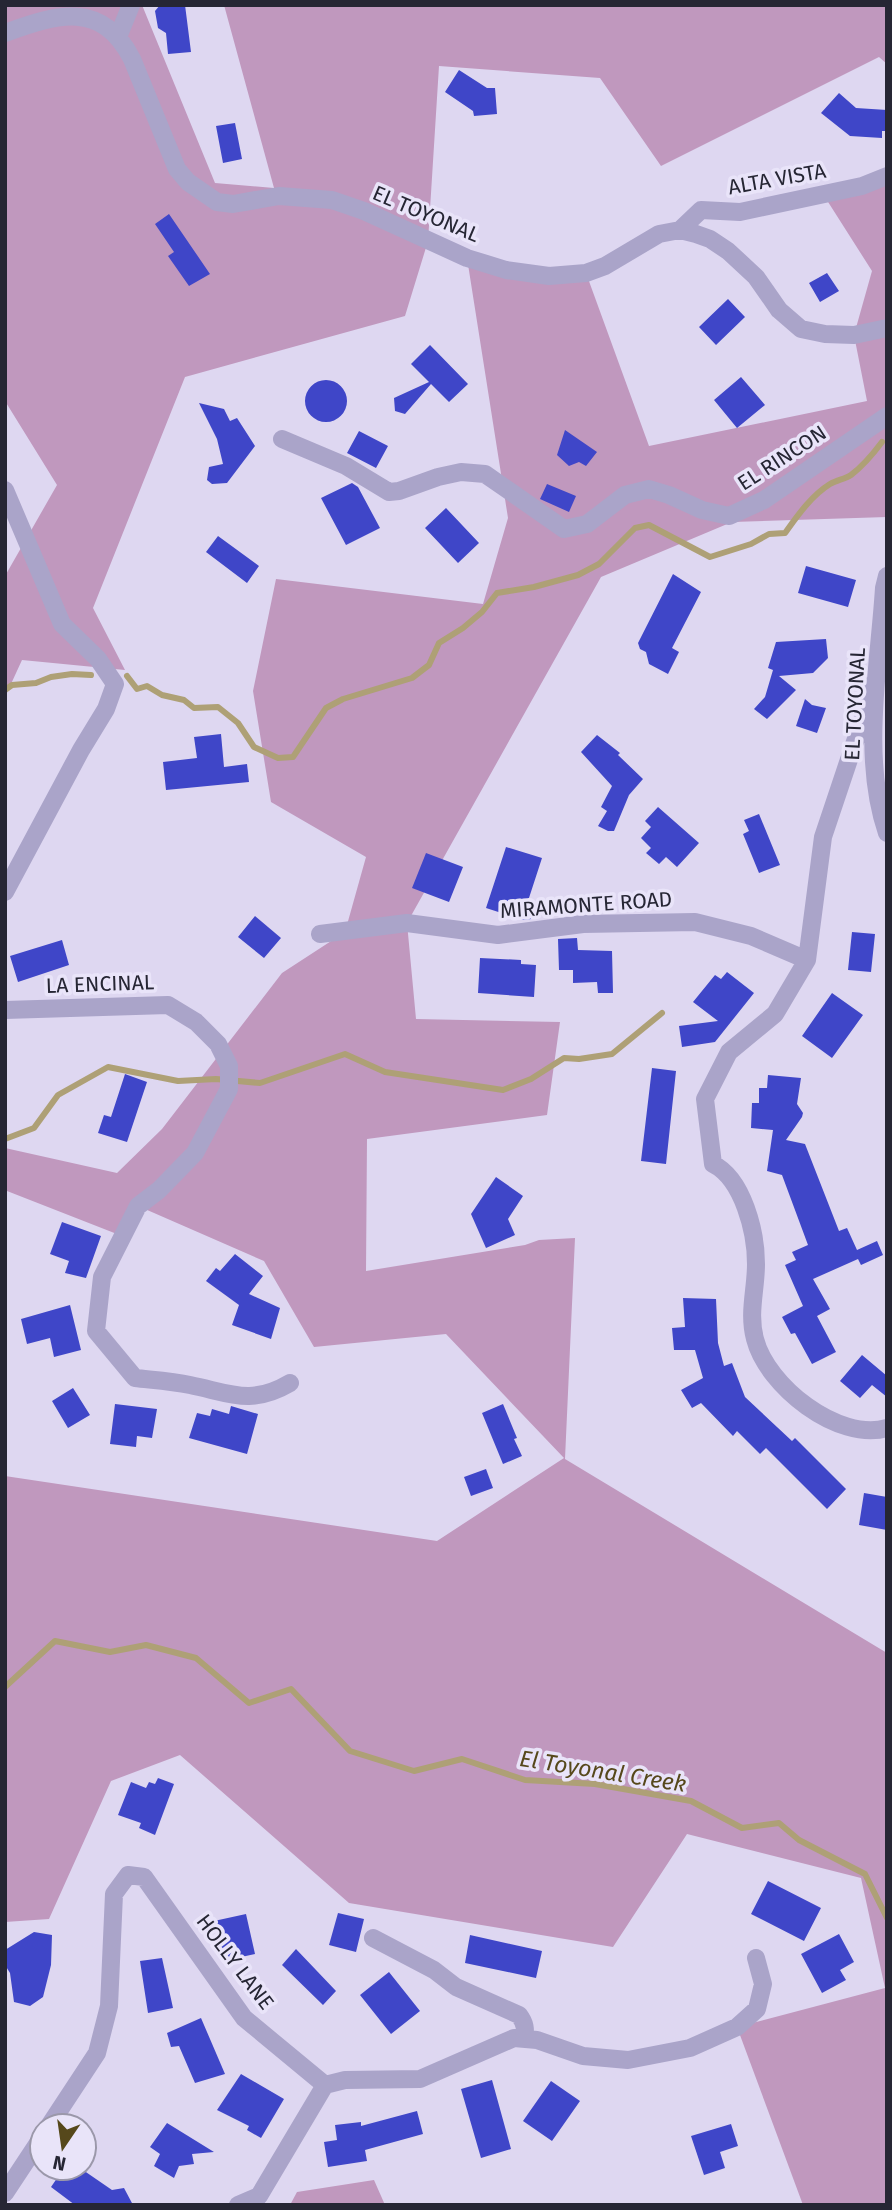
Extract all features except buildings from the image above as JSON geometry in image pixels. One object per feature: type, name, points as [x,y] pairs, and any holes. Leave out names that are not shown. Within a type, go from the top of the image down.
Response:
[{"type":"street","points":[[118,37],[131,5]]},
{"type":"street","name":"EL TOYONAL","points":[[5,33],[56,16],[75,15],[95,19],[110,28],[132,59],[177,169],[188,182],[217,202],[233,204],[279,196],[332,200],[364,211],[467,258],[506,270],[549,276],[586,273],[605,266],[659,233],[680,230]]},
{"type":"street","name":"ALTA VISTA","points":[[680,230],[702,210],[740,212],[862,186],[887,176]]},
{"type":"street","points":[[680,230],[710,239],[728,251],[756,276],[779,310],[801,329],[825,334],[854,335],[887,328]]},
{"type":"street","name":"EL RINCON","points":[[282,439],[346,466],[389,492],[461,472],[485,474],[564,529],[587,524],[625,495],[649,489],[702,510],[729,516],[764,500],[887,416]]},
{"type":"street","points":[[5,490],[62,624],[97,659],[114,684],[106,709],[5,892]]},
{"type":"street","name":"EL TOYONAL","points":[[887,576],[876,679],[874,776],[880,815],[887,833]]},
{"type":"street","points":[[876,679],[823,837],[807,960],[775,1014],[729,1052],[705,1099],[713,1164],[725,1170],[733,1181],[750,1220],[756,1262],[751,1314],[759,1351],[785,1386],[808,1408],[821,1416],[855,1430],[869,1432],[887,1429]]},
{"type":"street","name":"MIRAMONTE ROAD","points":[[320,934],[407,923],[498,935],[583,924],[695,922],[751,936],[807,960]]},
{"type":"street","name":"LA ENCINAL","points":[[5,1010],[168,1004],[196,1022],[218,1044],[229,1066],[229,1089],[195,1153],[159,1190],[138,1206],[102,1277],[96,1331],[135,1378],[188,1384],[239,1397],[274,1393],[290,1383]]},
{"type":"street","name":"HOLLY LANE","points":[[58,2112],[97,2053],[109,2006],[114,1894],[128,1875],[144,1877],[244,2018],[326,2085]]},
{"type":"street","points":[[373,1938],[434,1970],[456,1987],[519,2015],[526,2031],[524,2039]]},
{"type":"street","points":[[238,2205],[259,2196],[326,2085],[345,2080],[420,2079],[514,2038],[537,2040],[583,2056],[628,2060],[690,2048],[737,2026],[757,2009],[763,1984],[756,1958]]},
{"type":"street","points":[[5,2193],[28,2158]]},
{"type":"shaded area","points":[[5,5],[142,5],[215,183],[274,188],[224,5],[887,5],[887,64],[879,57],[661,166],[600,78],[439,66],[428,241],[405,316],[185,377],[93,608],[125,670],[22,660],[5,697],[5,576],[57,485],[5,401]]},
{"type":"shaded area","points":[[887,176],[887,517],[732,522],[601,577],[407,923],[416,1019],[560,1022],[547,1115],[367,1139],[366,1271],[525,1245],[539,1240],[575,1238],[565,1459],[887,1653],[887,2205],[803,2205],[737,2027],[885,1988],[861,1878],[687,1834],[613,1947],[349,1903],[180,1755],[111,1781],[49,1919],[5,1922],[5,1476],[437,1541],[564,1458],[446,1334],[314,1347],[264,1261],[138,1206],[122,1236],[5,1192],[5,1148],[117,1173],[162,1129],[282,973],[345,932],[366,857],[271,802],[253,691],[276,579],[483,604],[508,518],[467,258],[586,273],[649,446],[867,401],[854,335],[872,271],[823,194]]},
{"type":"shaded area","points":[[374,2180],[385,2205],[290,2205],[297,2192]]},
{"type":"waterway","name":"El Toyonal Creek","points":[[127,676],[137,689],[147,686],[162,695],[184,700],[194,708],[218,707],[238,723],[254,747],[278,758],[293,757],[326,708],[343,699],[412,678],[429,665],[439,643],[482,612],[497,593],[534,587],[578,575],[599,564],[635,528],[649,525],[710,557],[751,544],[769,534],[785,533],[817,494],[830,484],[849,476],[868,460],[882,442]]},
{"type":"waterway","name":"El Toyonal Creek","points":[[5,690],[12,685],[36,683],[51,677],[91,675]]},
{"type":"waterway","points":[[5,1139],[34,1128],[58,1095],[108,1067],[178,1081],[216,1079],[260,1083],[345,1054],[385,1072],[503,1090],[531,1079],[564,1058],[579,1059],[612,1054],[662,1013]]},
{"type":"waterway","name":"El Toyonal Creek","points":[[5,1687],[55,1641],[110,1652],[146,1645],[196,1658],[249,1703],[291,1689],[350,1751],[414,1771],[462,1759],[525,1780],[595,1784],[691,1801],[742,1828],[779,1823],[799,1840],[865,1874],[887,1918]]}]
